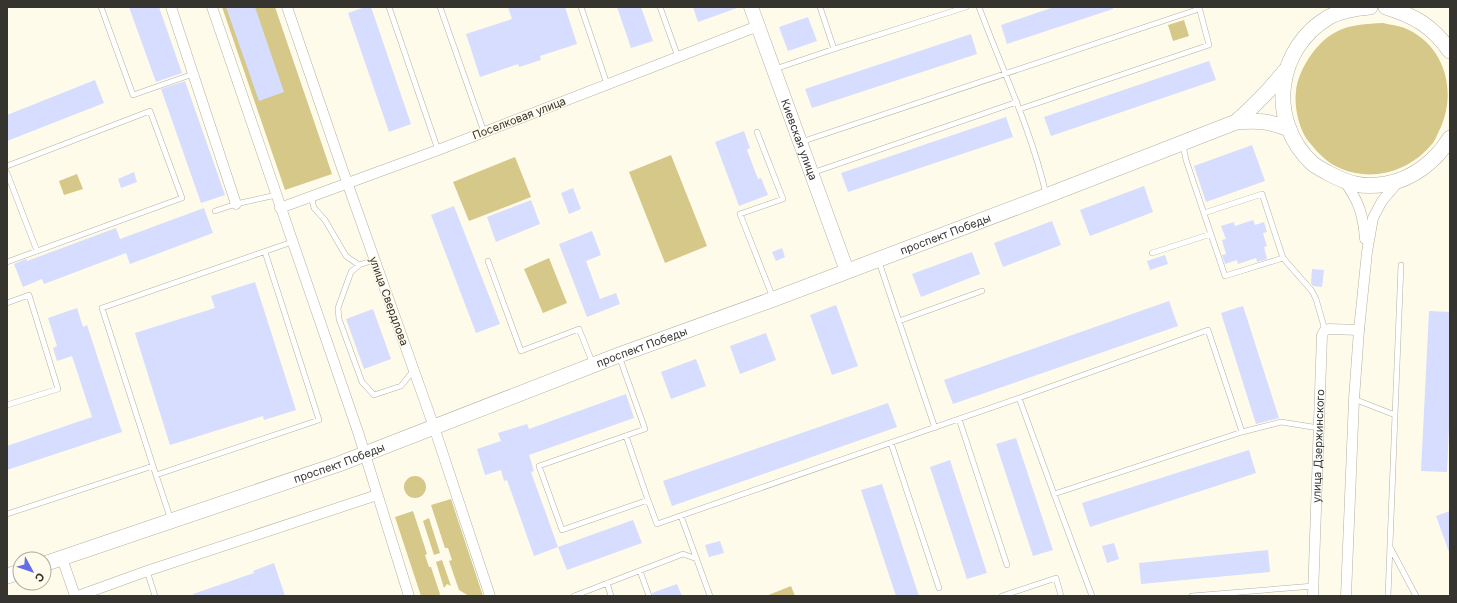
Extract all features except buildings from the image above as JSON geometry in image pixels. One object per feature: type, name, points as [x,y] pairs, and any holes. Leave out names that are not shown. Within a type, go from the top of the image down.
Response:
[{"type":"main road","name":"Киевская улица","points":[[751,7],[847,271]]},
{"type":"main road","points":[[1331,16],[1343,7]]},
{"type":"main road","name":"проспект Победы","points":[[1236,122],[1257,104],[1274,86],[1286,68],[1298,45],[1314,28],[1331,16],[1352,9],[1370,7]]},
{"type":"main road","points":[[1386,7],[1421,22],[1450,42]]},
{"type":"main road","points":[[1405,7],[1444,42],[1450,51]]},
{"type":"main road","points":[[1286,68],[1283,110],[1289,129],[1300,151],[1314,165],[1345,182],[1372,186],[1398,182],[1411,176],[1432,162],[1450,138]]},
{"type":"main road","name":"проспект Победы","points":[[52,561],[364,454],[619,355],[774,299],[1183,144],[1236,122],[1251,120],[1265,121],[1289,129]]},
{"type":"street","points":[[171,7],[236,204]]},
{"type":"street","points":[[212,7],[364,454],[409,596]]},
{"type":"street","name":"улица Свердлова","points":[[287,7],[374,260],[434,427],[490,596]]},
{"type":"street","name":"Поселковая улица","points":[[280,208],[347,182],[438,150],[758,26]]},
{"type":"street","points":[[1345,182],[1361,210],[1367,252]]},
{"type":"street","points":[[1346,596],[1354,399],[1367,252],[1373,218],[1382,201],[1398,182]]},
{"type":"street","points":[[1325,330],[1330,328],[1359,330]]},
{"type":"street","name":"улица Дзержинского","points":[[1314,591],[1322,335],[1325,330]]},
{"type":"street","points":[[78,596],[147,571],[377,495]]},
{"type":"street","points":[[62,558],[75,596]]},
{"type":"lane","points":[[101,7],[133,95],[193,74]]},
{"type":"lane","points":[[390,7],[438,150]]},
{"type":"lane","points":[[440,7],[484,132]]},
{"type":"lane","points":[[581,7],[607,84]]},
{"type":"lane","points":[[660,7],[678,57]]},
{"type":"lane","points":[[820,7],[834,49]]},
{"type":"lane","points":[[774,69],[966,7]]},
{"type":"lane","points":[[978,7],[1004,74],[1020,110],[1039,163],[1046,196]]},
{"type":"lane","points":[[800,142],[1199,8],[1209,45],[1020,110]]},
{"type":"lane","points":[[812,173],[1017,102]]},
{"type":"lane","points":[[7,166],[150,111],[182,198],[7,262]]},
{"type":"lane","points":[[757,132],[783,199],[740,214],[774,299]]},
{"type":"lane","points":[[1183,144],[1186,160],[1225,276],[1283,258]]},
{"type":"lane","points":[[7,174],[37,251]]},
{"type":"lane","points":[[1204,213],[1262,194],[1283,258],[1312,291],[1316,299],[1325,330]]},
{"type":"lane","points":[[215,211],[236,204],[276,195]]},
{"type":"lane","points":[[311,196],[314,208],[325,220],[346,256],[360,265]]},
{"type":"lane","points":[[1152,253],[1211,234]]},
{"type":"lane","points":[[171,521],[102,308],[292,242]]},
{"type":"lane","points":[[156,474],[319,420],[265,252]]},
{"type":"lane","points":[[878,259],[934,428]]},
{"type":"lane","points":[[374,260],[360,265],[351,272],[338,308],[340,319],[362,382],[374,395],[401,386],[414,370]]},
{"type":"lane","points":[[488,262],[521,351],[580,329],[593,365]]},
{"type":"lane","points":[[1388,596],[1401,265]]},
{"type":"lane","points":[[899,321],[982,291]]},
{"type":"lane","points":[[7,303],[29,295],[58,389],[7,406]]},
{"type":"lane","points":[[626,436],[657,524],[934,428],[1208,330],[1242,432]]},
{"type":"lane","points":[[619,355],[645,429],[539,466],[562,530],[648,500]]},
{"type":"lane","points":[[1019,398],[1092,596]]},
{"type":"lane","points":[[1354,399],[1395,415]]},
{"type":"lane","points":[[959,419],[1007,565]]},
{"type":"lane","points":[[1054,494],[1242,432],[1281,422],[1319,428]]},
{"type":"lane","points":[[891,443],[939,588]]},
{"type":"lane","points":[[7,514],[154,466]]},
{"type":"lane","points":[[681,516],[710,596]]},
{"type":"lane","points":[[1390,546],[1416,596]]},
{"type":"lane","points":[[574,596],[683,554],[697,559]]},
{"type":"lane","points":[[147,571],[155,596]]},
{"type":"lane","points":[[640,571],[649,596]]},
{"type":"lane","points":[[1002,596],[1056,578],[1061,596]]},
{"type":"lane","points":[[607,583],[611,596]]},
{"type":"lane","points":[[1192,596],[1314,591]]},
{"type":"shaded area","points":[[222,7],[275,7],[332,174],[285,190]]},
{"type":"shaded area","points":[[1184,20],[1189,36],[1173,41],[1168,25]]},
{"type":"shaded area","points":[[1383,23],[1409,30],[1422,38],[1432,49],[1440,61],[1445,74],[1447,103],[1444,117],[1434,141],[1413,161],[1390,172],[1378,174],[1354,173],[1337,167],[1328,161],[1305,137],[1300,125],[1297,111],[1296,91],[1300,74],[1305,65],[1316,49],[1329,36],[1342,29],[1353,26]]},
{"type":"shaded area","points":[[671,155],[707,246],[665,263],[629,172]]},
{"type":"shaded area","points":[[515,157],[531,197],[469,221],[453,182]]},
{"type":"shaded area","points":[[77,174],[83,189],[64,195],[59,181]]},
{"type":"shaded area","points":[[549,258],[567,303],[543,313],[524,269]]},
{"type":"shaded area","points":[[415,476],[423,479],[426,487],[423,495],[415,498],[407,495],[404,487],[407,479]]},
{"type":"shaded area","points":[[451,499],[483,596],[469,596],[459,590],[449,561],[452,560],[448,548],[445,548],[431,505]]},
{"type":"shaded area","points":[[413,511],[427,554],[425,555],[429,567],[431,567],[440,594],[439,596],[421,596],[395,517]]},
{"type":"shaded area","points":[[429,518],[440,553],[434,555],[423,521]]},
{"type":"shaded area","points":[[442,560],[451,586],[447,584],[444,588],[436,562]]},
{"type":"shaded area","points":[[791,586],[795,596],[766,596]]}]
